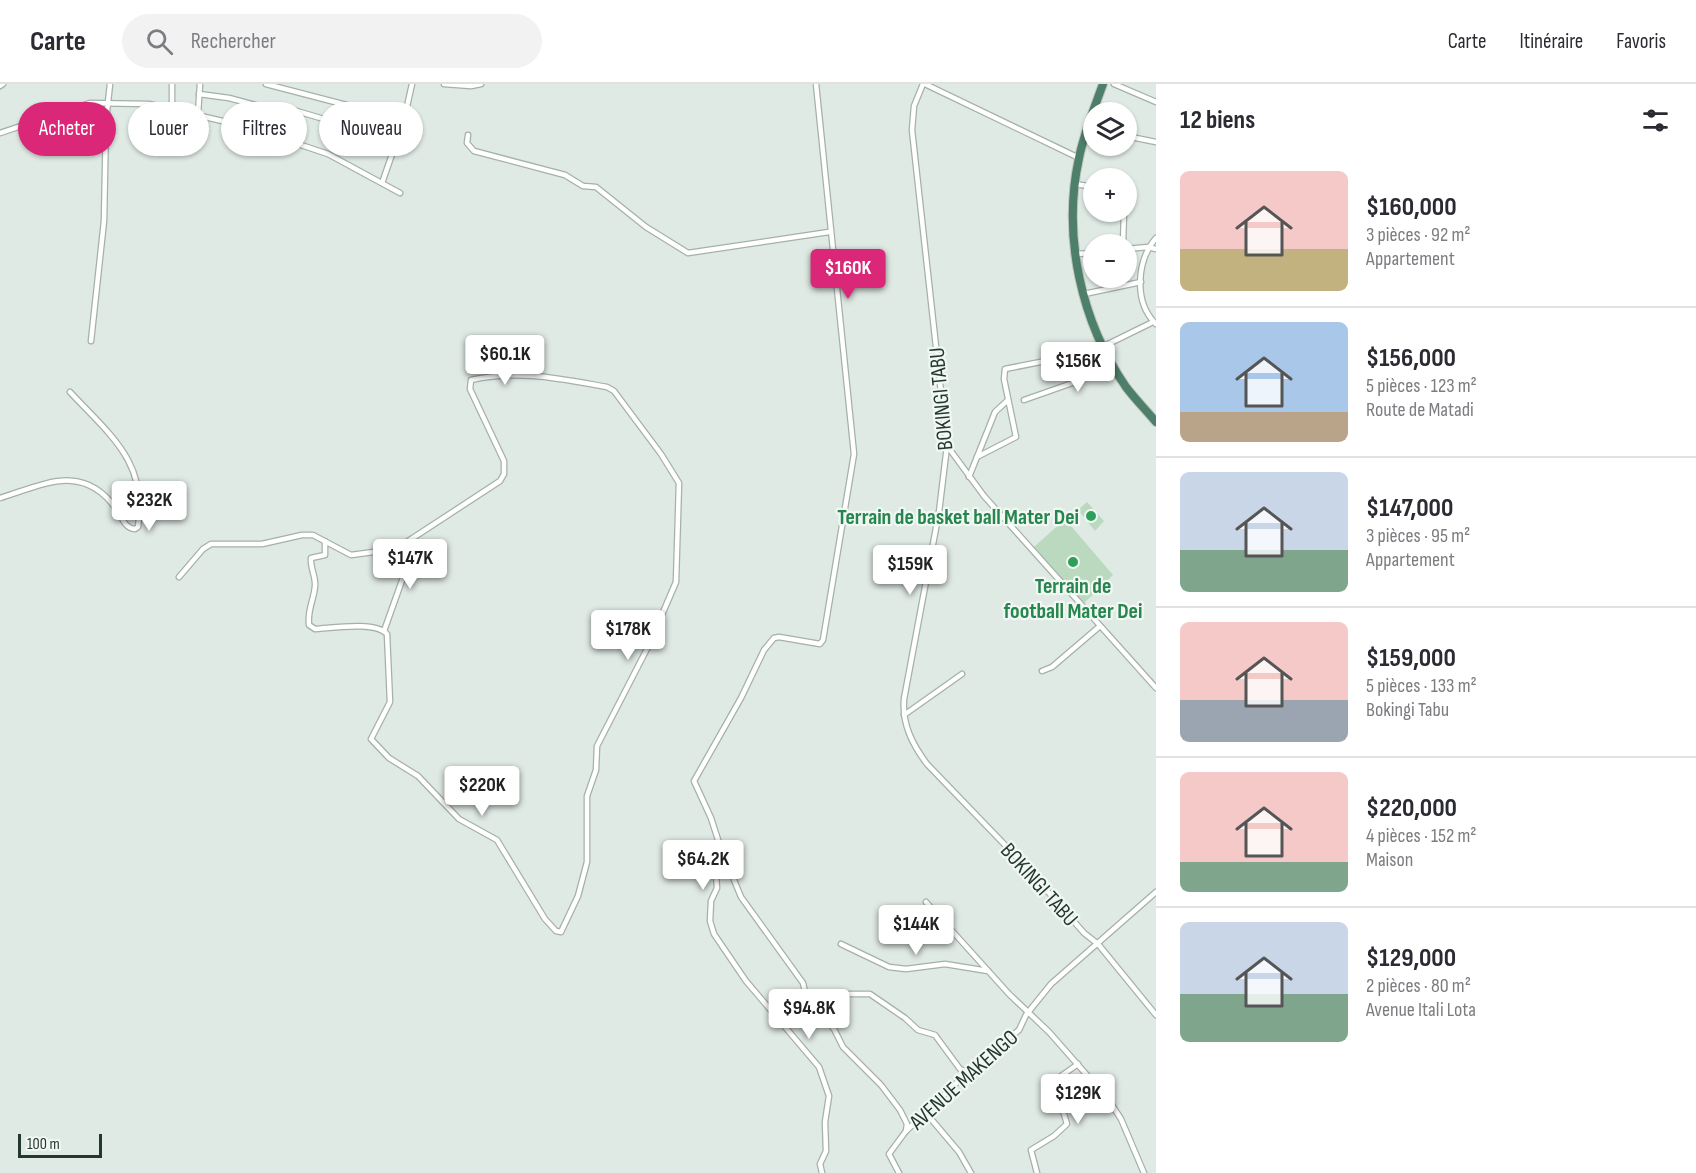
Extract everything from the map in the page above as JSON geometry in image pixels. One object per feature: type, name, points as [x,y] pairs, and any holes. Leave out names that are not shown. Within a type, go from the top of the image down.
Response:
[{"type":"highway","points":[[1098,102],[1103,84]]},
{"type":"highway","points":[[1083,146],[1078,158],[1075,184],[1075,254],[1084,294],[1098,346],[1127,388],[1156,422]]},
{"type":"street","points":[[108,102],[110,84]]},
{"type":"street","points":[[172,84],[172,102]]},
{"type":"street","points":[[199,102],[200,84]]},
{"type":"street","points":[[266,84],[335,102]]},
{"type":"street","points":[[408,102],[411,84]]},
{"type":"street","points":[[444,84],[471,86],[481,84]]},
{"type":"street","points":[[816,84],[829,232],[854,454],[823,640],[820,644],[779,637],[771,641],[764,650],[741,698],[696,774],[694,782],[711,818],[741,897],[843,1047],[893,1100],[905,1118],[906,1131]]},
{"type":"street","points":[[924,84],[1078,158]]},
{"type":"street","name":"BOKINGI TABU","points":[[924,84],[914,106],[912,130],[947,446],[939,512],[905,689],[904,715],[910,739],[927,764],[1029,870],[1084,933],[1098,944],[1156,1015]]},
{"type":"street","points":[[1114,84],[1156,102]]},
{"type":"street","points":[[199,94],[229,98],[270,109],[283,107],[319,118]]},
{"type":"street","points":[[209,117],[328,154],[400,193]]},
{"type":"street","points":[[0,133],[18,127]]},
{"type":"street","points":[[468,135],[468,146],[474,151],[565,175],[583,186],[596,187],[654,232],[688,253],[829,232]]},
{"type":"street","points":[[1137,138],[1156,142]]},
{"type":"street","points":[[91,341],[104,221],[106,156]]},
{"type":"street","points":[[382,183],[391,156]]},
{"type":"street","points":[[1075,184],[1083,185]]},
{"type":"street","points":[[977,457],[1015,439],[1003,375],[1005,369],[1081,354],[1155,323],[1145,306],[1141,282],[1142,266],[1148,247],[1156,238]]},
{"type":"street","points":[[1137,248],[1156,249]]},
{"type":"street","points":[[1075,254],[1083,254]]},
{"type":"street","points":[[1084,294],[1141,282]]},
{"type":"street","points":[[1024,400],[1078,381],[1086,373],[1098,346]]},
{"type":"street","points":[[179,577],[203,549],[211,544],[262,544],[302,535],[313,535],[355,556],[396,549],[500,481],[504,474],[504,461],[469,385],[471,380],[485,376],[539,375],[611,388],[625,403],[679,483],[681,500],[676,527],[676,582],[649,645],[597,746],[596,770],[587,796],[587,862],[578,896],[561,932],[556,931],[545,919],[497,840],[459,819],[418,776],[389,758],[371,739],[390,702],[387,634],[384,631],[362,626],[315,629],[309,625],[308,610],[315,585],[310,569],[311,558],[325,555],[326,542]]},
{"type":"street","points":[[0,498],[58,479],[80,481],[97,488],[108,499],[127,526],[135,529],[138,527],[141,493],[132,467],[111,435],[70,392]]},
{"type":"street","points":[[969,477],[995,412],[1008,400]]},
{"type":"street","points":[[947,446],[969,477],[1156,687]]},
{"type":"street","points":[[384,631],[405,572],[406,544]]},
{"type":"street","points":[[1042,671],[1052,667],[1100,626]]},
{"type":"street","points":[[904,715],[962,674]]},
{"type":"street","points":[[720,846],[716,861],[717,888],[711,901],[710,921],[714,934],[746,981],[819,1067],[829,1096],[825,1122],[826,1151],[820,1164],[822,1173]]},
{"type":"street","name":"AVENUE MAKENGO","points":[[899,1173],[890,1153],[906,1131],[968,1072],[1019,1030],[1029,1011],[1059,976],[1156,892]]},
{"type":"street","points":[[926,902],[1009,994],[1029,1011],[1078,1064],[1121,1119],[1144,1173]]},
{"type":"street","points":[[842,944],[891,968],[906,969],[945,964],[988,971]]},
{"type":"street","points":[[815,1003],[836,1000],[842,994],[869,994],[906,1018],[918,1030],[935,1035],[960,1069],[968,1072]]},
{"type":"street","points":[[1037,1173],[1031,1150],[1054,1136],[1067,1124],[1054,1081],[1078,1064]]},
{"type":"street","points":[[926,1113],[959,1152],[971,1173]]},
{"type":"green space","name":"Terrain de basket ball Mater Dei","points":[[1087,502],[1104,521],[1095,531],[1078,510]]},
{"type":"green space","name":"Terrain de football Mater Dei","points":[[1065,519],[1113,575],[1083,604],[1033,548]]},
{"type":"place","name":"Terrain de basket ball Mater Dei","points":[[1091,516]]},
{"type":"place","name":"Terrain de football Mater Dei","points":[[1073,562]]}]
